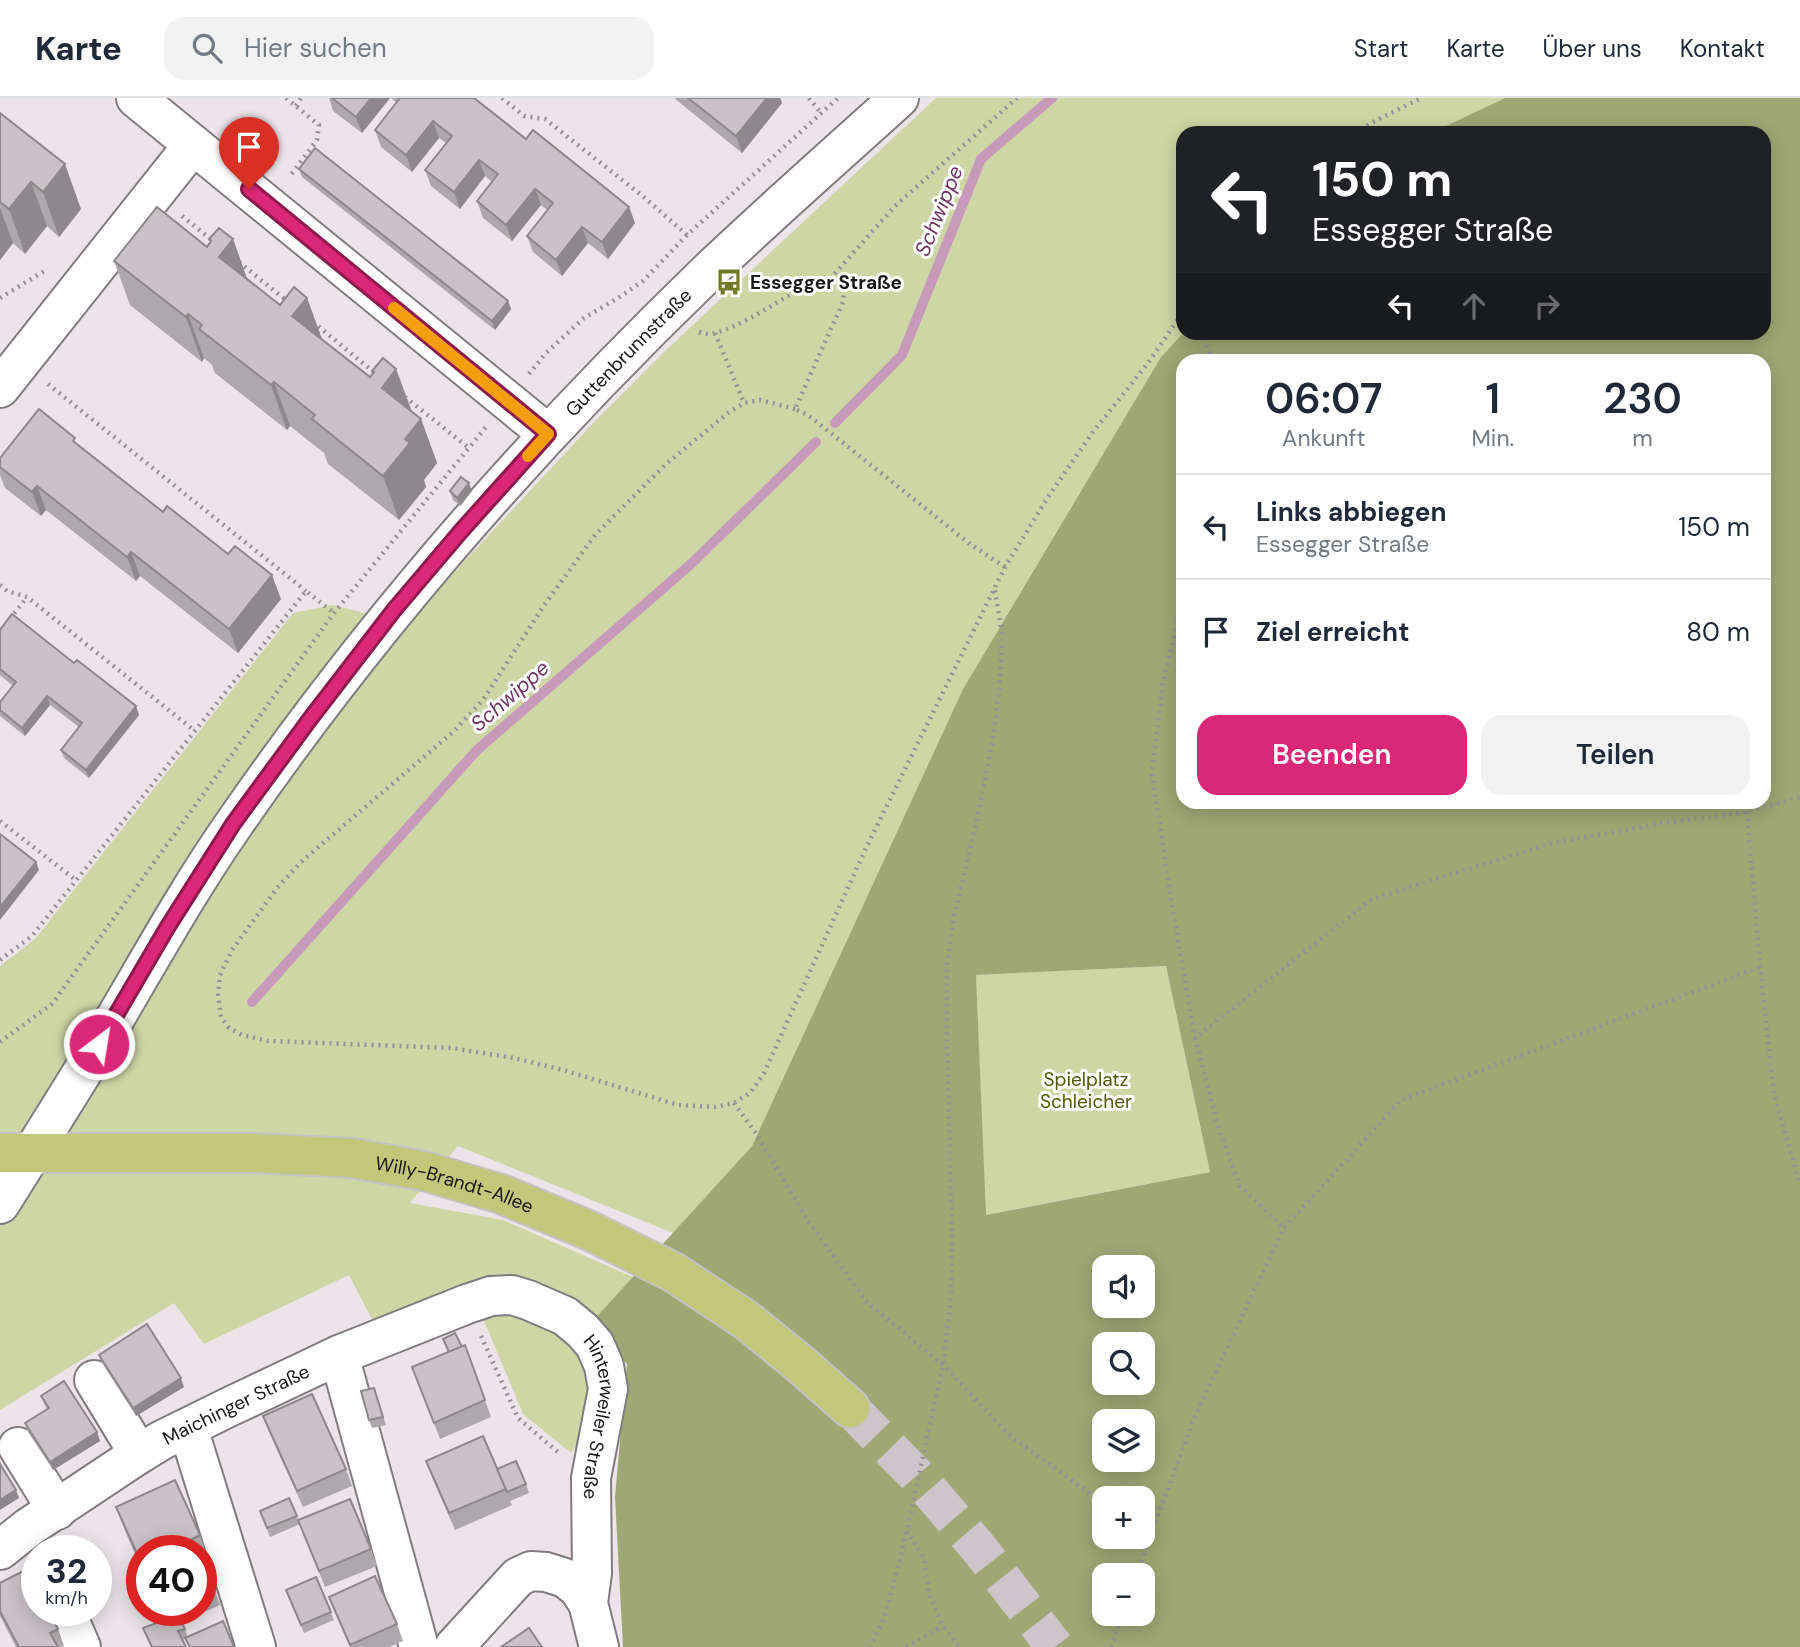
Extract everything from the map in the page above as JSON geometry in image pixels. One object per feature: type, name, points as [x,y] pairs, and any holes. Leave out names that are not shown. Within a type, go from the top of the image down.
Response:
[{"type":"main road","name":"Willy-Brandt-Allee","points":[[16,1153],[255,1153],[352,1158],[424,1171],[501,1194],[588,1230],[673,1272],[746,1320],[850,1408]]},
{"type":"street","points":[[136,98],[548,434]]},
{"type":"street","name":"Guttenbrunnstraße","points":[[16,1153],[99,1044],[167,928],[233,824],[394,610],[548,434],[671,309],[899,98]]},
{"type":"street","points":[[10,374],[193,145]]},
{"type":"street","points":[[0,1204],[16,1153]]},
{"type":"street","name":"Hinterweiler Straße","points":[[479,1300],[512,1295],[565,1316],[595,1345],[604,1366],[608,1389],[591,1478],[592,1573],[588,1603],[599,1647]]},
{"type":"street","name":"Maichinger Straße","points":[[0,1550],[42,1529],[139,1454],[188,1428],[339,1355],[479,1300]]},
{"type":"street","points":[[339,1355],[419,1647]]},
{"type":"street","points":[[94,1380],[139,1454]]},
{"type":"street","points":[[188,1428],[256,1647]]},
{"type":"street","points":[[18,1447],[42,1529]]},
{"type":"street","points":[[454,1647],[518,1577],[531,1571],[565,1578],[578,1587],[588,1603]]},
{"type":"street","points":[[72,1626],[81,1647]]},
{"type":"path","points":[[268,204],[317,140],[319,125],[286,98]]},
{"type":"path","points":[[296,106],[301,98]]},
{"type":"path","points":[[502,98],[524,116],[545,119],[645,198],[687,236]]},
{"type":"path","points":[[809,98],[821,113]]},
{"type":"path","points":[[830,279],[895,206],[1017,98]]},
{"type":"path","points":[[1366,126],[1422,98]]},
{"type":"path","points":[[154,193],[219,246]]},
{"type":"path","points":[[230,255],[295,308]]},
{"type":"path","points":[[643,281],[671,309],[707,335],[741,322],[811,283],[825,278],[839,284],[844,291],[843,302],[795,409]]},
{"type":"path","points":[[306,316],[382,378]]},
{"type":"path","points":[[1005,567],[970,544],[808,415],[760,400],[744,403],[666,464],[595,536],[543,607],[483,700],[453,732],[301,862],[277,888],[232,950],[220,975],[218,995],[221,1017],[229,1028],[242,1035],[268,1041],[452,1048],[514,1058],[678,1105],[715,1107],[734,1103],[751,1092],[765,1073],[866,848],[1005,567],[1048,497],[1176,322]]},
{"type":"path","points":[[715,333],[744,403]]},
{"type":"path","points":[[10,374],[334,614]]},
{"type":"path","points":[[404,396],[468,448]]},
{"type":"path","points":[[0,585],[27,597],[195,731]]},
{"type":"path","points":[[870,1647],[884,1618],[907,1530],[943,1365],[951,1295],[952,1234],[947,964],[951,925],[977,820],[994,732],[1002,634],[995,587]]},
{"type":"path","points":[[0,960],[32,936],[306,591]]},
{"type":"path","points":[[7,623],[27,597]]},
{"type":"path","points":[[1176,629],[1163,681],[1152,774],[1195,1038],[1220,1133],[1240,1186],[1284,1228]]},
{"type":"path","points":[[1771,805],[1800,797]]},
{"type":"path","points":[[1195,1038],[1372,899],[1552,842],[1758,809]]},
{"type":"path","points":[[1747,812],[1774,1094],[1800,1185]]},
{"type":"path","points":[[0,821],[77,881]]},
{"type":"path","points":[[1155,1520],[1195,1416],[1284,1228],[1401,1100],[1760,967]]},
{"type":"path","points":[[734,1103],[755,1132],[808,1222],[867,1302],[943,1365],[1008,1434],[1092,1495]]},
{"type":"path","points":[[479,1300],[518,1418],[591,1478]]},
{"type":"path","points":[[907,1530],[924,1558],[929,1594],[943,1626],[960,1647]]},
{"type":"path","points":[[906,1647],[943,1626]]},
{"type":"path","points":[[1111,1647],[1119,1626]]},
{"type":"green space","points":[[936,98],[1505,98],[1446,126],[1176,126],[1177,340],[1161,357],[963,689],[752,1146],[673,1233],[458,1146],[410,1203],[503,1220],[633,1277],[590,1324],[517,1283],[474,1281],[376,1327],[349,1275],[204,1344],[174,1303],[0,1410],[0,966],[35,939],[293,613],[332,605],[407,623],[595,421],[667,349]]},
{"type":"green space","points":[[1505,98],[1800,98],[1800,1647],[623,1647],[615,1497],[627,1364],[590,1324],[752,1146],[963,689],[1161,357],[1177,340],[1771,340],[1771,126],[1446,126]],"holes":[[[1166,966],[1210,1172],[986,1215],[976,975]]]},
{"type":"green space","name":"Spielplatz Schleicher","points":[[1166,966],[1210,1172],[985,1215],[976,975]]},
{"type":"green space","points":[[499,1304],[559,1320],[595,1377],[583,1435],[571,1453],[523,1414],[480,1311]]},
{"type":"building","points":[[332,98],[371,98],[356,117]]},
{"type":"building","points":[[400,98],[474,98],[526,139],[533,130],[629,207],[602,242],[582,227],[556,260],[527,236],[553,203],[535,189],[506,225],[477,201],[498,174],[479,160],[454,192],[425,170],[452,136],[433,121],[406,155],[375,130]]},
{"type":"building","points":[[688,98],[767,98],[736,136]]},
{"type":"building","points":[[0,113],[65,164],[43,192],[31,182],[9,209],[0,202]]},
{"type":"building","points":[[315,148],[508,301],[492,321],[299,169]]},
{"type":"building","points":[[157,207],[207,247],[211,241],[209,239],[219,228],[233,239],[219,257],[280,305],[294,287],[307,298],[292,316],[370,377],[383,358],[396,369],[382,388],[421,419],[405,439],[410,443],[383,476],[312,419],[315,415],[274,382],[271,385],[199,329],[202,325],[188,314],[186,317],[114,261]]},
{"type":"building","points":[[39,409],[75,438],[73,441],[163,512],[167,506],[228,554],[235,546],[272,575],[229,629],[131,552],[127,557],[37,486],[32,492],[0,467],[0,458]]},
{"type":"building","points":[[461,477],[469,483],[457,498],[450,491]]},
{"type":"building","points":[[12,614],[74,663],[77,660],[136,706],[86,770],[61,750],[82,723],[47,696],[22,728],[0,710],[0,702],[16,682],[0,669],[0,630]]},
{"type":"building","points":[[0,834],[36,862],[0,907]]},
{"type":"building","points":[[147,1324],[181,1378],[133,1408],[99,1355]]},
{"type":"building","points":[[455,1333],[462,1347],[449,1352],[443,1339]]},
{"type":"building","points":[[465,1345],[485,1400],[434,1423],[412,1367]]},
{"type":"building","points":[[64,1381],[97,1432],[50,1462],[25,1423],[49,1408],[41,1396]]},
{"type":"building","points":[[374,1388],[383,1417],[369,1420],[361,1391]]},
{"type":"building","points":[[312,1394],[346,1469],[297,1491],[263,1416]]},
{"type":"building","points":[[483,1436],[506,1489],[449,1513],[426,1461]]},
{"type":"building","points":[[516,1461],[526,1484],[507,1492],[497,1469]]},
{"type":"building","points":[[0,1464],[16,1490],[0,1500]]},
{"type":"building","points":[[175,1480],[200,1535],[129,1535],[116,1507]]},
{"type":"building","points":[[289,1498],[297,1516],[267,1528],[260,1511]]},
{"type":"building","points":[[350,1499],[371,1549],[319,1571],[298,1520]]},
{"type":"building","points":[[21,1572],[21,1626],[56,1626],[58,1629],[50,1633],[58,1647],[19,1647],[0,1611],[0,1583]]},
{"type":"building","points":[[375,1576],[397,1624],[350,1645],[329,1597]]},
{"type":"building","points":[[316,1577],[331,1612],[301,1625],[286,1590]]},
{"type":"building","points":[[223,1621],[234,1647],[190,1647],[185,1638],[217,1626]]},
{"type":"building","points":[[184,1626],[185,1629],[178,1631],[186,1647],[152,1647],[143,1628]]},
{"type":"building","points":[[529,1628],[542,1647],[501,1647]]},
{"type":"waterway","name":"Schwippe","points":[[835,423],[902,355],[981,159],[1052,98]]},
{"type":"waterway","name":"Schwippe","points":[[252,1002],[477,750],[691,564],[816,442]]},
{"type":"tunnel","points":[[850,1408],[915,1474],[977,1546],[1055,1647]]},
{"type":"slow traffic","points":[[394,308],[548,434],[528,456]]},
{"type":"place","name":"Essegger Straße","points":[[729,282]]},
{"type":"route","points":[[99,1044],[167,928],[233,824],[310,719],[394,610],[548,434],[249,189]]}]
